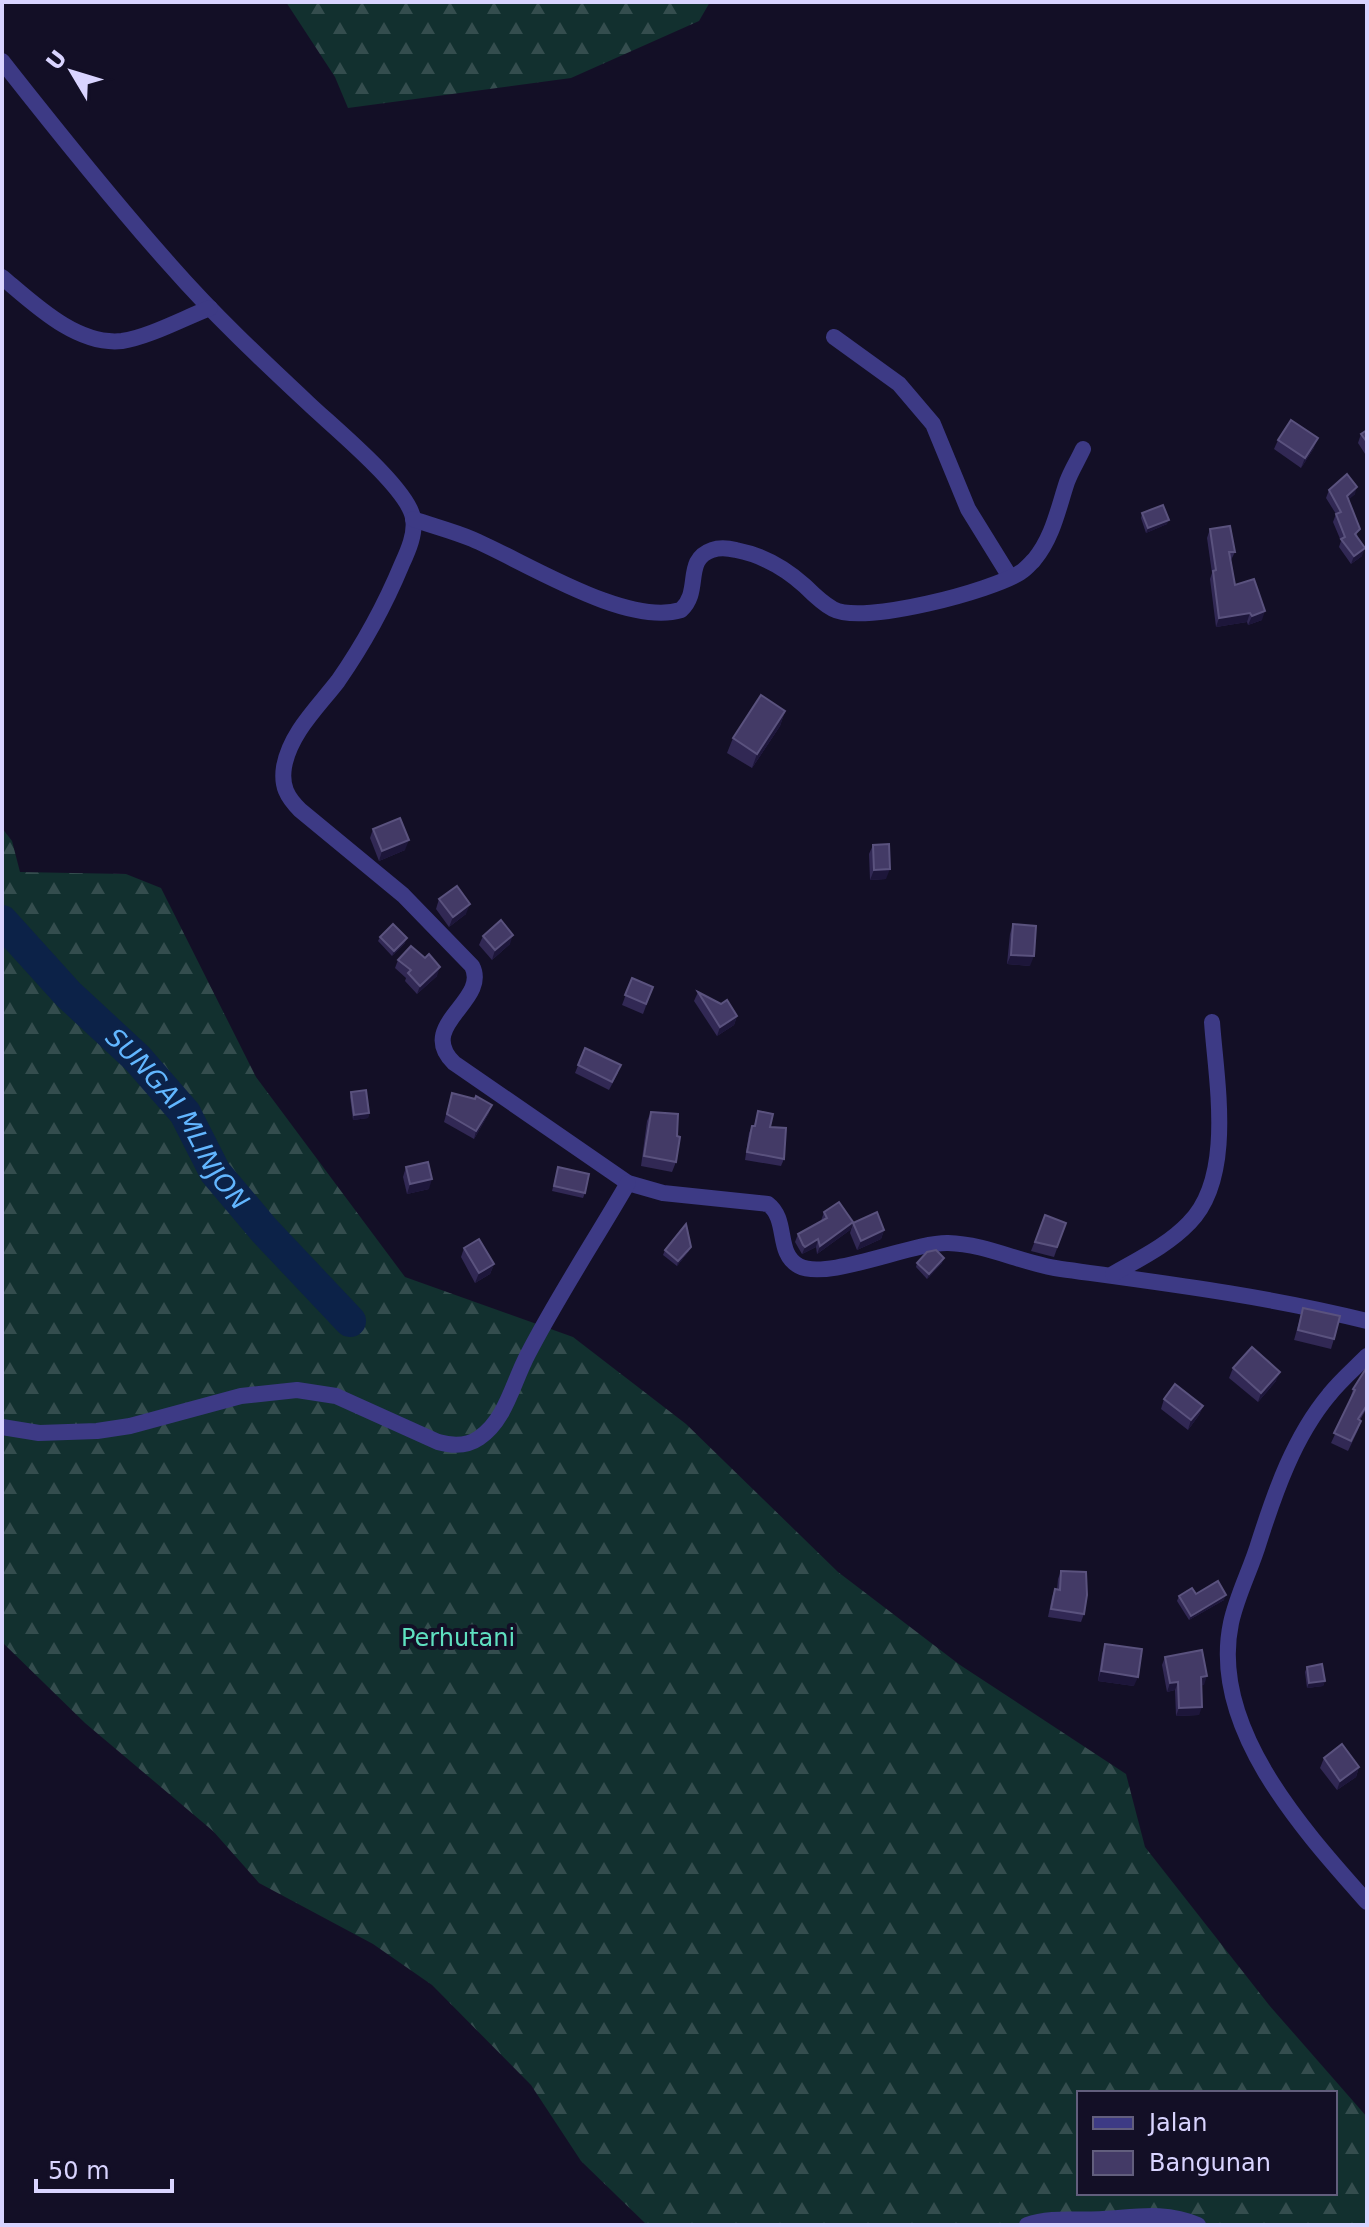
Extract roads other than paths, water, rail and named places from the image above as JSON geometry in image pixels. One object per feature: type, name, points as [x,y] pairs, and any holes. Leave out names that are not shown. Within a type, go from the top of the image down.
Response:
[{"type":"street","points":[[2,61],[79,159],[172,268],[382,474],[406,502],[413,519],[408,551],[366,637],[299,731],[284,769],[285,792],[300,810],[403,895],[472,966],[475,972],[473,984],[444,1032],[442,1041],[448,1057],[628,1183],[663,1193],[768,1204],[777,1214],[786,1252],[793,1262],[804,1268],[868,1261],[929,1244],[949,1243],[1058,1269],[1113,1274],[1367,1321]]},
{"type":"street","points":[[2,277],[64,325],[108,341],[138,336],[210,308]]},
{"type":"street","points":[[834,337],[899,384],[925,414],[941,439],[968,509],[1010,577]]},
{"type":"street","points":[[413,519],[472,539],[585,595],[651,612],[670,613],[684,608],[692,596],[694,567],[698,560],[711,550],[726,548],[769,561],[803,584],[825,604],[845,614],[856,615],[920,606],[1010,577],[1028,567],[1056,520],[1068,480],[1083,449]]},
{"type":"street","points":[[1113,1274],[1165,1243],[1189,1224],[1207,1198],[1213,1182],[1219,1140],[1212,1022]]},
{"type":"street","points":[[2,1427],[39,1433],[97,1431],[130,1426],[241,1396],[297,1390],[336,1396],[438,1442],[450,1445],[469,1443],[480,1438],[504,1409],[527,1355],[628,1183]]},
{"type":"street","points":[[1367,1356],[1327,1396],[1290,1458],[1231,1623],[1228,1662],[1235,1702],[1246,1731],[1285,1804],[1367,1902]]},
{"type":"street","points":[[1027,2225],[1049,2219],[1103,2219],[1151,2214],[1198,2225]]},
{"type":"waterway","name":"SUNGAI MLINJON","points":[[2,921],[68,994],[137,1058],[185,1113],[215,1172],[264,1230],[350,1321]]},
{"type":"park label","name":"Perhutani","points":[[458,1638]]}]
